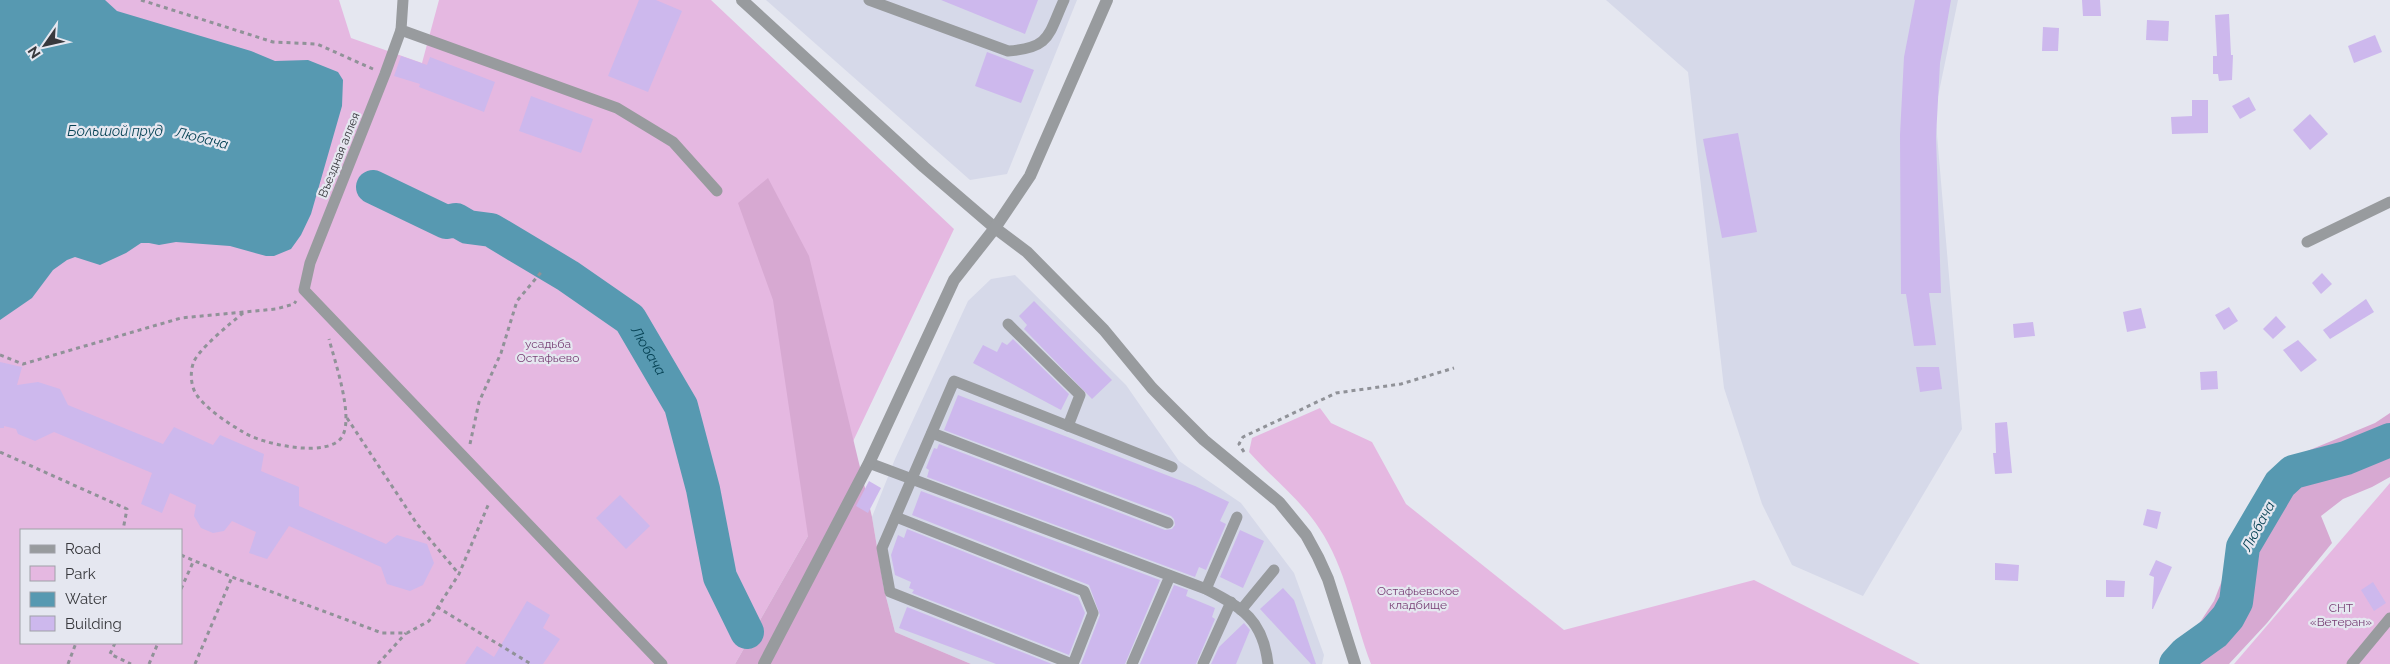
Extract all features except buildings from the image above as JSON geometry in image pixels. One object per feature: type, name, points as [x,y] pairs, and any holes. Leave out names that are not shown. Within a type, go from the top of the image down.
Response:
[{"type":"street","points":[[742,0],[924,167],[995,228],[1027,252],[1104,330],[1152,388],[1204,440],[1279,502],[1294,519],[1318,557],[1328,579],[1355,664]]},
{"type":"street","points":[[764,664],[869,463],[954,280],[995,228],[1030,176],[1107,0]]},
{"type":"lane","name":"Въездная аллея","points":[[304,290],[310,263],[386,74],[400,30],[403,0]]},
{"type":"lane","points":[[869,0],[1008,51],[1029,50],[1044,41],[1064,0]]},
{"type":"lane","points":[[400,30],[617,108],[673,142],[717,191]]},
{"type":"lane","points":[[2307,242],[2390,202]]},
{"type":"lane","points":[[304,290],[662,664]]},
{"type":"lane","points":[[1008,324],[1080,395],[1068,426]]},
{"type":"lane","points":[[896,517],[1084,591],[1093,613],[1072,664],[890,592],[882,548],[954,381],[1172,467]]},
{"type":"lane","points":[[932,434],[1168,523]]},
{"type":"lane","points":[[869,463],[1206,589],[1231,602],[1255,623],[1266,642],[1268,664]]},
{"type":"lane","points":[[1206,589],[1237,517]]},
{"type":"lane","points":[[1240,610],[1274,570]]},
{"type":"lane","points":[[1132,664],[1170,576]]},
{"type":"lane","points":[[1203,664],[1231,602]]},
{"type":"lane","points":[[2352,664],[2390,618]]},
{"type":"path","points":[[141,0],[273,42],[317,44],[386,74]]},
{"type":"path","points":[[467,459],[479,402],[501,353],[517,301],[544,270]]},
{"type":"path","points":[[0,355],[23,364],[181,318],[276,309],[294,304],[304,290]]},
{"type":"path","points":[[243,312],[216,336],[193,362],[191,376],[195,393],[209,407],[245,434],[299,450],[336,444],[343,436],[347,418]]},
{"type":"path","points":[[329,335],[347,418],[417,524],[459,574]]},
{"type":"path","points":[[1246,454],[1239,444],[1243,437],[1336,393],[1401,384],[1454,368]]},
{"type":"path","points":[[0,452],[127,509],[123,529]]},
{"type":"path","points":[[378,664],[407,632],[429,621],[459,574],[495,488]]},
{"type":"path","points":[[182,555],[232,577],[382,633],[407,632]]},
{"type":"path","points":[[182,587],[194,560]]},
{"type":"path","points":[[195,664],[232,577]]},
{"type":"path","points":[[438,607],[531,664]]},
{"type":"path","points":[[68,664],[76,644]]},
{"type":"path","points":[[115,644],[110,654],[131,664]]},
{"type":"path","points":[[149,664],[158,644]]},
{"type":"shaded area","points":[[766,0],[1077,0],[1007,174],[970,180]]},
{"type":"shaded area","points":[[1606,0],[1958,0],[1935,111],[1962,429],[1863,596],[1792,565],[1762,504],[1724,388],[1688,72]]},
{"type":"shaded area","points":[[768,178],[809,256],[872,517],[884,589],[895,632],[971,664],[735,664],[808,536],[773,300],[738,203]]},
{"type":"shaded area","points":[[1015,275],[1126,385],[1179,461],[1241,503],[1294,573],[1324,655],[1322,664],[971,664],[895,632],[884,589],[872,517],[895,459],[968,301],[991,279]]},
{"type":"shaded area","points":[[2390,413],[2390,477],[2343,499],[2321,516],[2332,543],[2267,623],[2229,664],[2166,664],[2183,648],[2214,601],[2255,495],[2288,459],[2375,423]]},
{"type":"green space","name":"усадьба Остафьево","points":[[0,0],[339,0],[351,38],[422,63],[439,0],[711,0],[954,229],[808,536],[735,664],[0,664]]},
{"type":"green space","name":"Остафьевское кладбище","points":[[1320,408],[1331,423],[1372,442],[1406,504],[1564,630],[1754,580],[1920,664],[1371,664],[1343,577],[1328,543],[1311,517],[1295,498],[1249,452],[1252,438]]},
{"type":"green space","name":"СНТ «Ветеран»","points":[[2390,483],[2390,664],[2234,664]]},
{"type":"water","name":"Большой пруд","points":[[0,0],[105,0],[117,11],[251,51],[275,61],[308,60],[338,72],[343,80],[342,106],[311,214],[301,235],[291,249],[274,256],[266,256],[230,246],[176,242],[159,245],[141,243],[126,253],[100,265],[75,257],[53,270],[32,298],[0,320]]},
{"type":"waterway","name":"Любача","points":[[373,187],[446,222],[456,220],[468,227],[491,230],[568,276],[630,319],[681,406],[703,489],[720,577],[747,632]]},
{"type":"waterway","name":"Любача","points":[[2176,664],[2186,653],[2214,633],[2228,617],[2236,602],[2243,547],[2280,484],[2293,472],[2346,458],[2390,440]]}]
